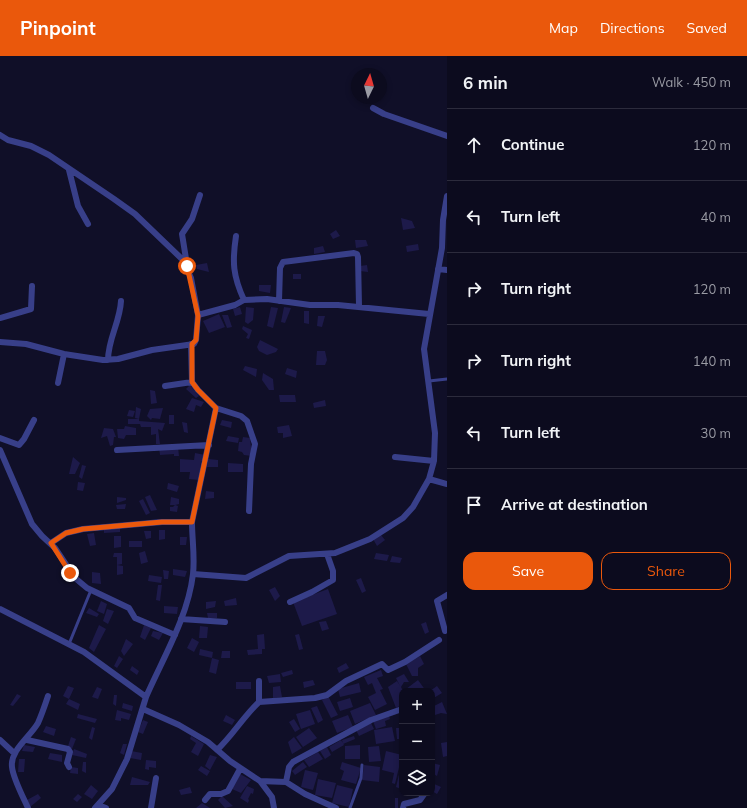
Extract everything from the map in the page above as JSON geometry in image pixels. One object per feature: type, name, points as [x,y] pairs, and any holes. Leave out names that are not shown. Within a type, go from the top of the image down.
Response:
[{"type":"street","points":[[373,108],[384,114],[447,136]]},
{"type":"street","points":[[0,135],[8,140],[31,146],[49,155],[135,214],[187,266]]},
{"type":"street","points":[[69,170],[78,206],[88,224]]},
{"type":"street","points":[[0,342],[26,344],[64,354],[108,360],[152,350],[192,344],[196,340],[198,316],[187,266],[182,234],[192,219],[200,195]]},
{"type":"street","points":[[193,574],[246,578],[269,568],[289,556],[327,554],[343,551],[370,539],[403,518],[413,506],[429,479],[434,461],[435,433],[424,349],[429,314],[442,248],[447,196]]},
{"type":"street","points":[[236,236],[233,260],[234,273],[244,300]]},
{"type":"street","points":[[279,301],[280,268],[283,262],[354,253],[357,254],[358,257],[359,306]]},
{"type":"street","points":[[438,269],[447,270]]},
{"type":"street","points":[[0,318],[31,309],[32,286]]},
{"type":"street","points":[[198,316],[235,305],[244,300],[267,299],[310,305],[359,306],[429,314]]},
{"type":"street","points":[[108,360],[108,343],[118,320],[121,301]]},
{"type":"street","points":[[192,344],[192,382],[216,408],[241,416],[247,420],[255,444],[251,464],[249,511]]},
{"type":"street","points":[[58,383],[64,354]]},
{"type":"street","points":[[165,386],[192,382]]},
{"type":"street","points":[[96,806],[112,789],[127,759],[146,697],[175,635],[181,618],[193,574],[192,522],[210,445],[216,408]]},
{"type":"street","points":[[0,438],[19,445],[24,439],[34,420]]},
{"type":"street","points":[[117,450],[210,445]]},
{"type":"street","points":[[0,450],[32,524],[42,536],[51,543],[75,578],[91,590],[130,608],[135,618],[175,635]]},
{"type":"street","points":[[395,457],[434,461]]},
{"type":"street","points":[[429,479],[447,484]]},
{"type":"street","points":[[51,543],[66,533],[83,529],[162,522],[192,522]]},
{"type":"street","points":[[290,602],[333,580],[333,571],[327,554]]},
{"type":"street","points":[[445,631],[437,601],[447,595]]},
{"type":"street","points":[[0,609],[84,652],[146,697]]},
{"type":"street","points":[[181,618],[225,622]]},
{"type":"street","points":[[217,750],[231,738],[242,720],[259,702],[315,698],[327,695],[346,681],[368,672],[377,665],[382,664],[388,670],[439,640]]},
{"type":"street","points":[[259,681],[259,702]]},
{"type":"street","points":[[28,808],[12,768],[14,753],[27,740],[38,722],[48,696]]},
{"type":"street","points":[[143,708],[178,724],[208,742],[240,769],[260,781],[272,797],[274,808]]},
{"type":"street","points":[[286,782],[289,767],[293,762],[371,720],[399,710]]},
{"type":"street","points":[[0,740],[14,753]]},
{"type":"street","points":[[27,740],[68,749],[70,752],[67,763],[69,767]]},
{"type":"street","points":[[205,800],[210,794],[221,794],[228,791],[240,769]]},
{"type":"street","points":[[151,808],[156,778]]},
{"type":"street","points":[[260,781],[286,782],[305,794],[336,808]]},
{"type":"street","points":[[403,808],[404,804],[420,800],[423,796]]},
{"type":"street","points":[[96,806],[106,808]]},
{"type":"lane","points":[[428,381],[447,379]]},
{"type":"lane","points":[[69,644],[91,590]]},
{"type":"lane","points":[[350,808],[359,784],[362,765]]},
{"type":"building","points":[[401,218],[412,221],[415,228],[403,230]]},
{"type":"building","points":[[336,230],[340,236],[333,239],[330,234]]},
{"type":"building","points":[[355,240],[366,240],[368,246],[356,248]]},
{"type":"building","points":[[418,244],[419,250],[407,252],[406,246]]},
{"type":"building","points":[[323,246],[325,252],[314,254],[314,248]]},
{"type":"building","points":[[207,263],[209,272],[197,269],[196,265]]},
{"type":"building","points":[[367,265],[368,272],[360,271],[360,266]]},
{"type":"building","points":[[293,274],[301,274],[301,279],[293,279]]},
{"type":"building","points":[[259,285],[271,285],[270,293],[259,291]]},
{"type":"building","points":[[240,307],[242,314],[235,316],[233,309]]},
{"type":"building","points":[[246,307],[254,308],[253,320],[248,324],[245,322]]},
{"type":"building","points":[[271,307],[278,308],[273,328],[267,326]]},
{"type":"building","points":[[284,307],[291,308],[285,323],[281,322]]},
{"type":"building","points":[[304,311],[309,311],[309,324],[304,323]]},
{"type":"building","points":[[219,314],[225,327],[209,333],[203,321]]},
{"type":"building","points":[[222,315],[228,315],[232,327],[227,328]]},
{"type":"building","points":[[318,316],[325,316],[322,327],[317,326]]},
{"type":"building","points":[[243,326],[252,330],[249,339],[246,338],[248,334],[242,329]]},
{"type":"building","points":[[260,340],[278,349],[276,352],[267,355],[259,351],[257,347]]},
{"type":"building","points":[[317,351],[325,351],[327,360],[325,365],[316,365]]},
{"type":"building","points":[[245,366],[257,369],[256,377],[243,370]]},
{"type":"building","points":[[287,368],[297,371],[296,378],[285,374]]},
{"type":"building","points":[[263,373],[273,379],[274,390],[269,390],[262,380]]},
{"type":"building","points":[[190,385],[199,396],[196,398],[186,389]]},
{"type":"building","points":[[150,390],[155,391],[157,403],[151,404]]},
{"type":"building","points":[[279,395],[295,395],[296,402],[280,402]]},
{"type":"building","points":[[192,398],[204,402],[201,407],[196,405],[194,412],[186,409]]},
{"type":"building","points":[[325,400],[326,406],[314,408],[313,403]]},
{"type":"building","points":[[136,407],[141,409],[139,419],[135,418]]},
{"type":"building","points":[[163,408],[160,419],[152,418],[151,420],[147,416],[150,409]]},
{"type":"building","points":[[129,410],[135,411],[133,417],[127,416]]},
{"type":"building","points":[[169,415],[174,415],[174,424],[169,424]]},
{"type":"building","points":[[128,419],[165,423],[162,431],[158,429],[160,444],[156,444],[156,434],[151,435],[151,427],[141,427],[140,424],[128,424]]},
{"type":"building","points":[[222,420],[232,422],[231,428],[220,425]]},
{"type":"building","points":[[182,422],[187,423],[188,433],[184,432]]},
{"type":"building","points":[[289,425],[292,436],[283,438],[283,433],[278,433],[277,427]]},
{"type":"building","points":[[125,426],[136,428],[136,435],[126,435],[124,439],[118,438],[117,429],[124,429]]},
{"type":"building","points":[[104,428],[113,429],[116,437],[114,437],[113,445],[110,446],[107,436],[101,438]]},
{"type":"building","points":[[228,436],[239,438],[238,443],[226,441]]},
{"type":"building","points":[[243,437],[250,438],[252,456],[244,455],[242,452],[238,451],[239,442],[242,442]]},
{"type":"building","points":[[178,447],[179,456],[174,456],[174,454],[160,455],[159,448]]},
{"type":"building","points":[[195,453],[205,455],[204,462],[201,461],[199,480],[189,479],[190,472],[180,472],[180,459],[194,460]]},
{"type":"building","points":[[73,457],[80,463],[75,474],[69,474]]},
{"type":"building","points":[[208,459],[218,460],[218,467],[207,467]]},
{"type":"building","points":[[228,463],[243,464],[243,472],[228,472]]},
{"type":"building","points":[[82,465],[86,466],[82,479],[79,477]]},
{"type":"building","points":[[78,482],[85,483],[83,491],[77,490]]},
{"type":"building","points":[[168,483],[179,486],[177,492],[167,489]]},
{"type":"building","points":[[206,491],[214,492],[214,498],[205,499]]},
{"type":"building","points":[[150,495],[157,510],[151,511],[145,497]]},
{"type":"building","points":[[117,497],[126,498],[126,500],[117,503]]},
{"type":"building","points":[[171,497],[179,499],[179,504],[170,505]]},
{"type":"building","points":[[143,499],[150,513],[146,515],[139,501]]},
{"type":"building","points":[[126,504],[125,509],[117,509],[116,505]]},
{"type":"building","points":[[175,505],[178,506],[177,512],[170,511],[170,507]]},
{"type":"building","points":[[120,527],[120,532],[104,533],[104,528]]},
{"type":"building","points":[[159,530],[165,530],[165,539],[159,540]]},
{"type":"building","points":[[144,531],[151,531],[151,538],[146,539]]},
{"type":"building","points":[[94,533],[96,545],[90,546],[87,534]]},
{"type":"building","points":[[381,535],[385,540],[377,546],[373,539]]},
{"type":"building","points":[[114,536],[121,536],[121,547],[114,548]]},
{"type":"building","points":[[180,537],[187,537],[186,545],[180,545]]},
{"type":"building","points":[[129,541],[142,541],[142,547],[129,547]]},
{"type":"building","points":[[145,551],[148,562],[141,564],[139,553]]},
{"type":"building","points":[[114,553],[122,553],[122,564],[117,565],[117,557],[113,557]]},
{"type":"building","points":[[376,553],[389,555],[387,561],[374,559]]},
{"type":"building","points":[[392,556],[402,558],[400,563],[390,562]]},
{"type":"building","points":[[117,565],[123,566],[123,574],[117,575]]},
{"type":"building","points":[[173,569],[187,571],[185,577],[173,575]]},
{"type":"building","points":[[163,570],[169,571],[168,579],[164,579]]},
{"type":"building","points":[[92,572],[100,573],[101,584],[92,583]]},
{"type":"building","points":[[149,575],[162,577],[161,583],[148,581]]},
{"type":"building","points":[[361,578],[366,591],[362,593],[356,580]]},
{"type":"building","points":[[158,585],[162,585],[160,601],[156,600]]},
{"type":"building","points":[[275,587],[280,596],[275,601],[269,590]]},
{"type":"building","points":[[328,589],[337,614],[302,626],[293,602]]},
{"type":"building","points":[[236,598],[237,605],[225,606],[224,601]]},
{"type":"building","points":[[101,601],[107,604],[104,614],[97,611]]},
{"type":"building","points":[[216,601],[215,607],[206,609],[206,602]]},
{"type":"building","points":[[164,606],[178,607],[177,614],[164,613]]},
{"type":"building","points":[[89,608],[99,614],[97,617],[86,613]]},
{"type":"building","points":[[107,609],[114,611],[108,624],[103,621]]},
{"type":"building","points":[[207,613],[217,613],[217,618],[208,618]]},
{"type":"building","points":[[326,621],[329,629],[322,631],[319,622]]},
{"type":"building","points":[[426,622],[429,632],[425,634],[421,624]]},
{"type":"building","points":[[99,625],[106,629],[94,652],[89,648]]},
{"type":"building","points":[[144,625],[151,628],[145,640],[140,637]]},
{"type":"building","points":[[200,626],[208,627],[207,638],[199,638]]},
{"type":"building","points":[[153,631],[163,633],[159,640],[151,636]]},
{"type":"building","points":[[264,634],[265,649],[262,649],[262,654],[248,655],[247,650],[258,649],[257,635]]},
{"type":"building","points":[[299,634],[303,649],[299,650],[295,635]]},
{"type":"building","points":[[192,638],[199,642],[194,652],[187,648]]},
{"type":"building","points":[[126,639],[133,644],[124,656],[121,651]]},
{"type":"building","points":[[200,649],[213,652],[212,658],[199,655]]},
{"type":"building","points":[[222,651],[230,651],[230,658],[221,658]]},
{"type":"building","points":[[119,656],[123,659],[117,668],[114,666]]},
{"type":"building","points":[[420,656],[424,664],[418,668],[418,676],[412,676],[406,664]]},
{"type":"building","points":[[212,658],[219,660],[216,674],[209,672]]},
{"type":"building","points":[[346,663],[349,668],[339,673],[337,668]]},
{"type":"building","points":[[132,666],[139,671],[137,675],[130,670]]},
{"type":"building","points":[[292,670],[293,674],[283,677],[281,673]]},
{"type":"building","points":[[381,670],[383,676],[377,678],[383,689],[380,690],[387,704],[375,710],[368,697],[376,693],[372,683],[368,685],[364,677]]},
{"type":"building","points":[[280,674],[281,682],[269,683],[267,676]]},
{"type":"building","points":[[404,674],[409,682],[404,682],[402,688],[399,688],[399,706],[396,708],[388,687],[397,681],[400,686],[396,678]]},
{"type":"building","points":[[313,680],[315,685],[304,688],[303,682]]},
{"type":"building","points":[[418,680],[424,688],[407,688]]},
{"type":"building","points":[[236,682],[251,682],[251,689],[236,689]]},
{"type":"building","points":[[359,683],[361,692],[340,697],[338,689]]},
{"type":"building","points":[[68,686],[74,688],[69,699],[63,696]]},
{"type":"building","points":[[280,686],[282,697],[273,698],[273,687]]},
{"type":"building","points":[[437,686],[442,693],[435,697],[434,688]]},
{"type":"building","points":[[97,687],[102,689],[98,699],[92,697]]},
{"type":"building","points":[[17,694],[21,696],[13,706],[10,705]]},
{"type":"building","points":[[114,695],[117,695],[116,706],[113,704]]},
{"type":"building","points":[[328,696],[338,715],[331,718],[322,700]]},
{"type":"building","points":[[350,698],[353,707],[340,711],[337,702]]},
{"type":"building","points":[[69,699],[80,704],[78,710],[66,704]]},
{"type":"building","points":[[442,702],[447,714],[441,713],[435,715],[435,706]]},
{"type":"building","points":[[123,703],[133,706],[132,711],[122,708]]},
{"type":"building","points":[[370,703],[376,715],[355,724],[350,711]]},
{"type":"building","points":[[317,706],[323,720],[318,723],[311,708]]},
{"type":"building","points":[[117,710],[131,714],[129,720],[121,718],[121,721],[115,720]]},
{"type":"building","points":[[310,710],[315,724],[301,729],[296,714]]},
{"type":"building","points":[[78,714],[97,719],[95,723],[77,718]]},
{"type":"building","points":[[226,715],[235,720],[232,725],[223,721]]},
{"type":"building","points":[[348,715],[353,727],[337,733],[332,721]]},
{"type":"building","points":[[389,716],[390,719],[385,721],[386,726],[376,729],[373,721]]},
{"type":"building","points":[[294,719],[300,729],[295,732],[289,722]]},
{"type":"building","points":[[143,720],[148,722],[143,734],[138,732]]},
{"type":"building","points":[[371,723],[374,729],[359,736],[356,730]]},
{"type":"building","points":[[46,726],[56,729],[54,736],[43,732]]},
{"type":"building","points":[[92,727],[95,728],[92,740],[89,738]]},
{"type":"building","points":[[392,727],[395,741],[376,744],[374,730]]},
{"type":"building","points":[[309,728],[317,738],[303,747],[296,737]]},
{"type":"building","points":[[396,728],[399,728],[399,739],[397,739]]},
{"type":"building","points":[[191,736],[204,744],[198,756],[191,752],[196,743],[190,739]]},
{"type":"building","points":[[354,736],[355,739],[343,744],[342,740]]},
{"type":"building","points":[[71,737],[76,739],[72,749],[68,746]]},
{"type":"building","points":[[294,737],[302,748],[292,754],[288,742]]},
{"type":"building","points":[[341,740],[344,745],[332,752],[329,747]]},
{"type":"building","points":[[447,742],[447,756],[443,757],[441,743]]},
{"type":"building","points":[[123,744],[127,744],[124,755],[120,753]]},
{"type":"building","points":[[24,745],[35,747],[33,752],[22,751]]},
{"type":"building","points":[[360,745],[360,759],[345,759],[345,746]]},
{"type":"building","points":[[379,746],[381,761],[369,762],[368,747]]},
{"type":"building","points":[[327,747],[331,755],[325,759],[320,751]]},
{"type":"building","points":[[74,749],[87,754],[86,758],[72,755]]},
{"type":"building","points":[[131,751],[142,753],[141,760],[130,758]]},
{"type":"building","points":[[386,751],[399,754],[399,767],[395,784],[392,783],[394,773],[382,770]]},
{"type":"building","points":[[318,752],[323,759],[309,767],[304,760]]},
{"type":"building","points":[[50,753],[62,755],[62,762],[48,759]]},
{"type":"building","points":[[210,755],[217,757],[210,770],[205,766]]},
{"type":"building","points":[[19,759],[25,759],[24,772],[18,772]]},
{"type":"building","points":[[146,760],[156,761],[156,768],[149,767],[149,770],[145,769]]},
{"type":"building","points":[[83,762],[86,762],[86,773],[82,771]]},
{"type":"building","points":[[303,762],[307,767],[295,775],[292,771]]},
{"type":"building","points":[[342,762],[361,768],[356,784],[341,780],[344,771],[340,769]]},
{"type":"building","points":[[435,764],[440,765],[437,776],[435,775]]},
{"type":"building","points":[[364,765],[380,767],[379,782],[362,780]]},
{"type":"building","points":[[201,766],[210,771],[207,776],[198,770]]},
{"type":"building","points":[[71,767],[78,768],[78,774],[70,773]]},
{"type":"building","points":[[305,770],[318,773],[313,790],[301,787]]},
{"type":"building","points":[[240,774],[251,780],[241,793],[232,789]]},
{"type":"building","points":[[399,774],[399,788],[396,787]]},
{"type":"building","points":[[132,777],[150,782],[148,785],[130,785]]},
{"type":"building","points":[[318,779],[336,783],[332,798],[315,795]]},
{"type":"building","points":[[435,784],[441,787],[437,794],[435,793]]},
{"type":"building","points":[[91,785],[98,791],[92,799],[84,794]]},
{"type":"building","points":[[337,785],[353,789],[349,807],[332,803]]},
{"type":"building","points":[[247,786],[254,789],[253,794],[251,793],[248,799],[248,803],[240,798]]},
{"type":"building","points":[[190,787],[192,793],[181,795],[179,790]]},
{"type":"building","points":[[38,794],[41,798],[30,807],[27,800]]},
{"type":"building","points":[[78,794],[82,797],[77,802],[73,799]]},
{"type":"building","points":[[222,796],[233,806],[225,808],[218,800]]},
{"type":"building","points":[[395,798],[398,798],[398,808],[395,808]]},
{"type":"building","points":[[202,803],[210,808],[196,808]]},
{"type":"route","points":[[70,573],[51,543],[66,533],[92,528],[136,524],[192,522],[210,445],[216,408],[192,382],[192,344],[194,344],[196,340],[198,316],[191,278],[187,266]]}]
